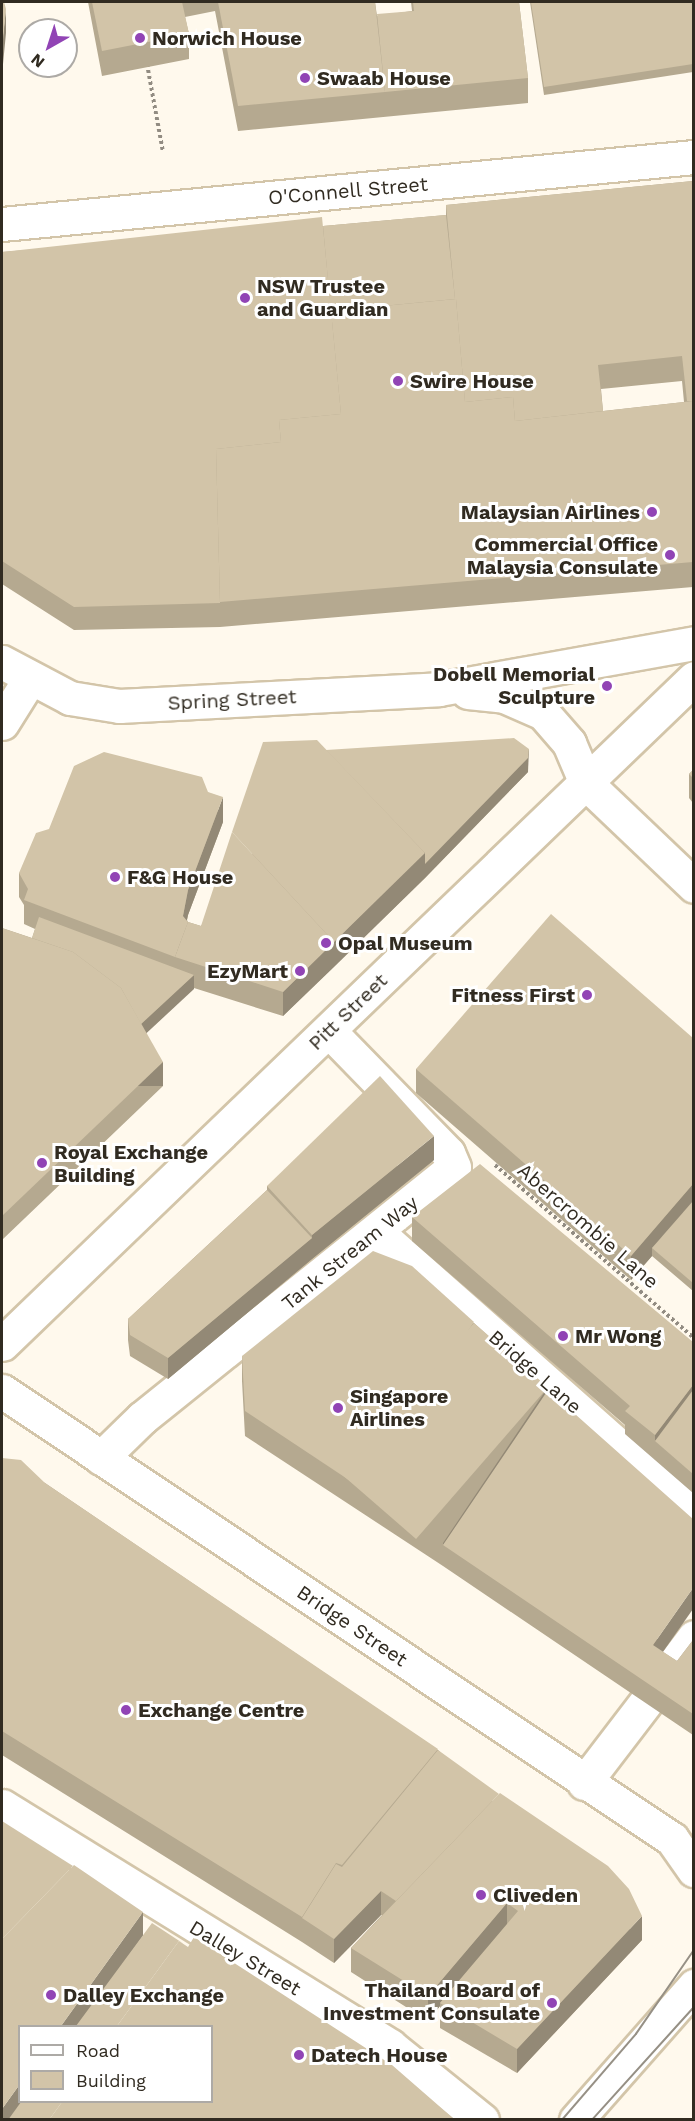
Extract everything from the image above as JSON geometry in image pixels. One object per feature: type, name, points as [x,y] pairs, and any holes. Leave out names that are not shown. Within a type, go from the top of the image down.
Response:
[{"type":"street","name":"O'Connell Street","points":[[2,224],[693,158]]},
{"type":"street","name":"Spring Street","points":[[2,662],[29,680],[70,698],[118,706],[439,689],[693,643]]},
{"type":"street","name":"Pitt Street","points":[[2,1344],[693,678]]},
{"type":"street","points":[[2,723],[29,680]]},
{"type":"street","name":"Spring Street","points":[[439,689],[504,696],[543,713],[569,743],[586,783]]},
{"type":"street","points":[[586,783],[693,886]]},
{"type":"street","points":[[329,1030],[460,1157]]},
{"type":"street","name":"Tank Stream Way","points":[[101,1458],[142,1418],[377,1232],[460,1157]]},
{"type":"street","name":"Bridge Lane","points":[[377,1232],[693,1512]]},
{"type":"street","name":"Bridge Street","points":[[2,1391],[584,1783],[672,1839],[693,1870]]},
{"type":"street","points":[[666,1674],[693,1637]]},
{"type":"street","points":[[584,1783],[646,1702]]},
{"type":"street","name":"Dalley Street","points":[[2,1806],[171,1928],[390,2046],[471,2110]]},
{"type":"street","points":[[576,2120],[693,1986]]},
{"type":"path","points":[[145,56],[163,152]]},
{"type":"path","name":"Abercrombie Lane","points":[[460,1157],[489,1160],[693,1338]]},
{"type":"building","points":[[2,2],[6,9],[2,44]]},
{"type":"building","points":[[92,2],[182,2],[189,34],[102,51]]},
{"type":"building","name":"Swaab House","points":[[218,2],[375,2],[385,92],[238,106]]},
{"type":"building","points":[[413,2],[519,2],[528,78],[385,92],[377,14],[414,11]]},
{"type":"building","points":[[531,2],[693,2],[693,64],[544,87]]},
{"type":"building","points":[[693,181],[693,401],[687,401],[682,356],[598,365],[603,411],[515,421],[513,397],[465,402],[446,205]]},
{"type":"building","points":[[446,215],[455,299],[331,311],[331,313],[323,226]]},
{"type":"building","points":[[322,217],[341,414],[279,420],[281,442],[216,449],[220,603],[74,607],[2,561],[2,252]]},
{"type":"building","points":[[456,299],[465,402],[513,397],[515,421],[693,401],[693,562],[220,602],[216,449],[281,442],[279,420],[341,414],[331,311]]},
{"type":"building","points":[[514,738],[529,749],[528,758],[425,864],[425,853],[326,750]]},
{"type":"building","points":[[317,740],[425,853],[334,942],[232,832],[263,742]]},
{"type":"building","name":"F&G House","points":[[104,752],[202,777],[208,792],[223,797],[188,890],[183,916],[188,922],[175,957],[24,900],[28,889],[19,873],[36,833],[49,829],[74,766]]},
{"type":"building","points":[[232,832],[334,942],[283,992],[175,957],[188,922],[201,926]]},
{"type":"building","points":[[551,914],[693,1038],[693,1184],[631,1256],[416,1069]]},
{"type":"building","points":[[39,917],[194,975],[141,1024],[121,988],[73,952],[32,938]]},
{"type":"building","name":"Royal Exchange Building","points":[[2,928],[73,952],[121,988],[163,1062],[2,1216]]},
{"type":"building","points":[[380,1076],[434,1136],[312,1235],[267,1186]]},
{"type":"building","points":[[480,1164],[693,1342],[693,1385],[655,1435],[625,1411],[630,1406],[412,1217]]},
{"type":"building","points":[[267,1190],[312,1238],[168,1358],[130,1335],[128,1319]]},
{"type":"building","points":[[693,1201],[693,1283],[652,1248]]},
{"type":"building","name":"Singapore Airlines","points":[[373,1251],[412,1266],[474,1322],[361,1488],[245,1411],[242,1356]]},
{"type":"building","points":[[474,1323],[548,1387],[416,1539],[342,1475]]},
{"type":"building","points":[[548,1390],[693,1519],[693,1588],[653,1645],[677,1661],[693,1640],[693,1714],[443,1545]]},
{"type":"building","points":[[693,1390],[693,1474],[655,1441]]},
{"type":"building","points":[[2,1458],[21,1460],[45,1483],[438,1749],[342,1865],[336,1863],[302,1917],[2,1731]]},
{"type":"building","points":[[438,1750],[499,1794],[396,1901],[381,1891],[334,1939],[302,1918],[336,1864],[342,1867]]},
{"type":"building","points":[[500,1793],[608,1866],[629,1889],[642,1916],[517,2049],[440,2003],[518,1911],[507,1903],[428,1996],[351,1948]]},
{"type":"building","points":[[2,1821],[73,1866],[2,1939]]},
{"type":"building","name":"Dalley Exchange","points":[[74,1865],[143,1912],[62,2025],[18,2025],[18,2087],[2,2109],[2,1939]]},
{"type":"building","points":[[152,1923],[184,1944],[179,1941],[118,2025],[77,2025]]},
{"type":"building","points":[[194,1937],[392,2065],[454,2119],[49,2120],[61,2103],[213,2103],[213,2025],[118,2025],[179,1941],[188,1947]]},
{"type":"building","points":[[20,2103],[61,2103],[49,2120],[8,2120]]},
{"type":"tram line","points":[[562,2120],[636,2034],[694,1950]]},
{"type":"tram line","points":[[592,2120],[694,2007]]},
{"type":"place","name":"Norwich House","points":[[140,38]]},
{"type":"place","name":"Swaab House","points":[[305,78]]},
{"type":"place","name":"NSW Trustee and Guardian","points":[[245,298]]},
{"type":"place","name":"Swire House","points":[[398,381]]},
{"type":"place","name":"Malaysian Airlines","points":[[652,512]]},
{"type":"place","name":"Commercial Office Malaysia Consulate","points":[[670,555]]},
{"type":"place","name":"Dobell Memorial Sculpture","points":[[607,686]]},
{"type":"place","name":"F&G House","points":[[115,877]]},
{"type":"place","name":"Opal Museum","points":[[326,943]]},
{"type":"place","name":"EzyMart","points":[[300,971]]},
{"type":"place","name":"Fitness First","points":[[587,995]]},
{"type":"place","name":"Royal Exchange Building","points":[[42,1163]]},
{"type":"place","name":"Mr Wong","points":[[563,1336]]},
{"type":"place","name":"Singapore Airlines","points":[[338,1408]]},
{"type":"place","name":"Exchange Centre","points":[[126,1710]]},
{"type":"place","name":"Cliveden","points":[[481,1895]]},
{"type":"place","name":"Dalley Exchange","points":[[51,1995]]},
{"type":"place","name":"Thailand Board of Investment Consulate","points":[[552,2003]]},
{"type":"place","name":"Datech House","points":[[299,2055]]}]
